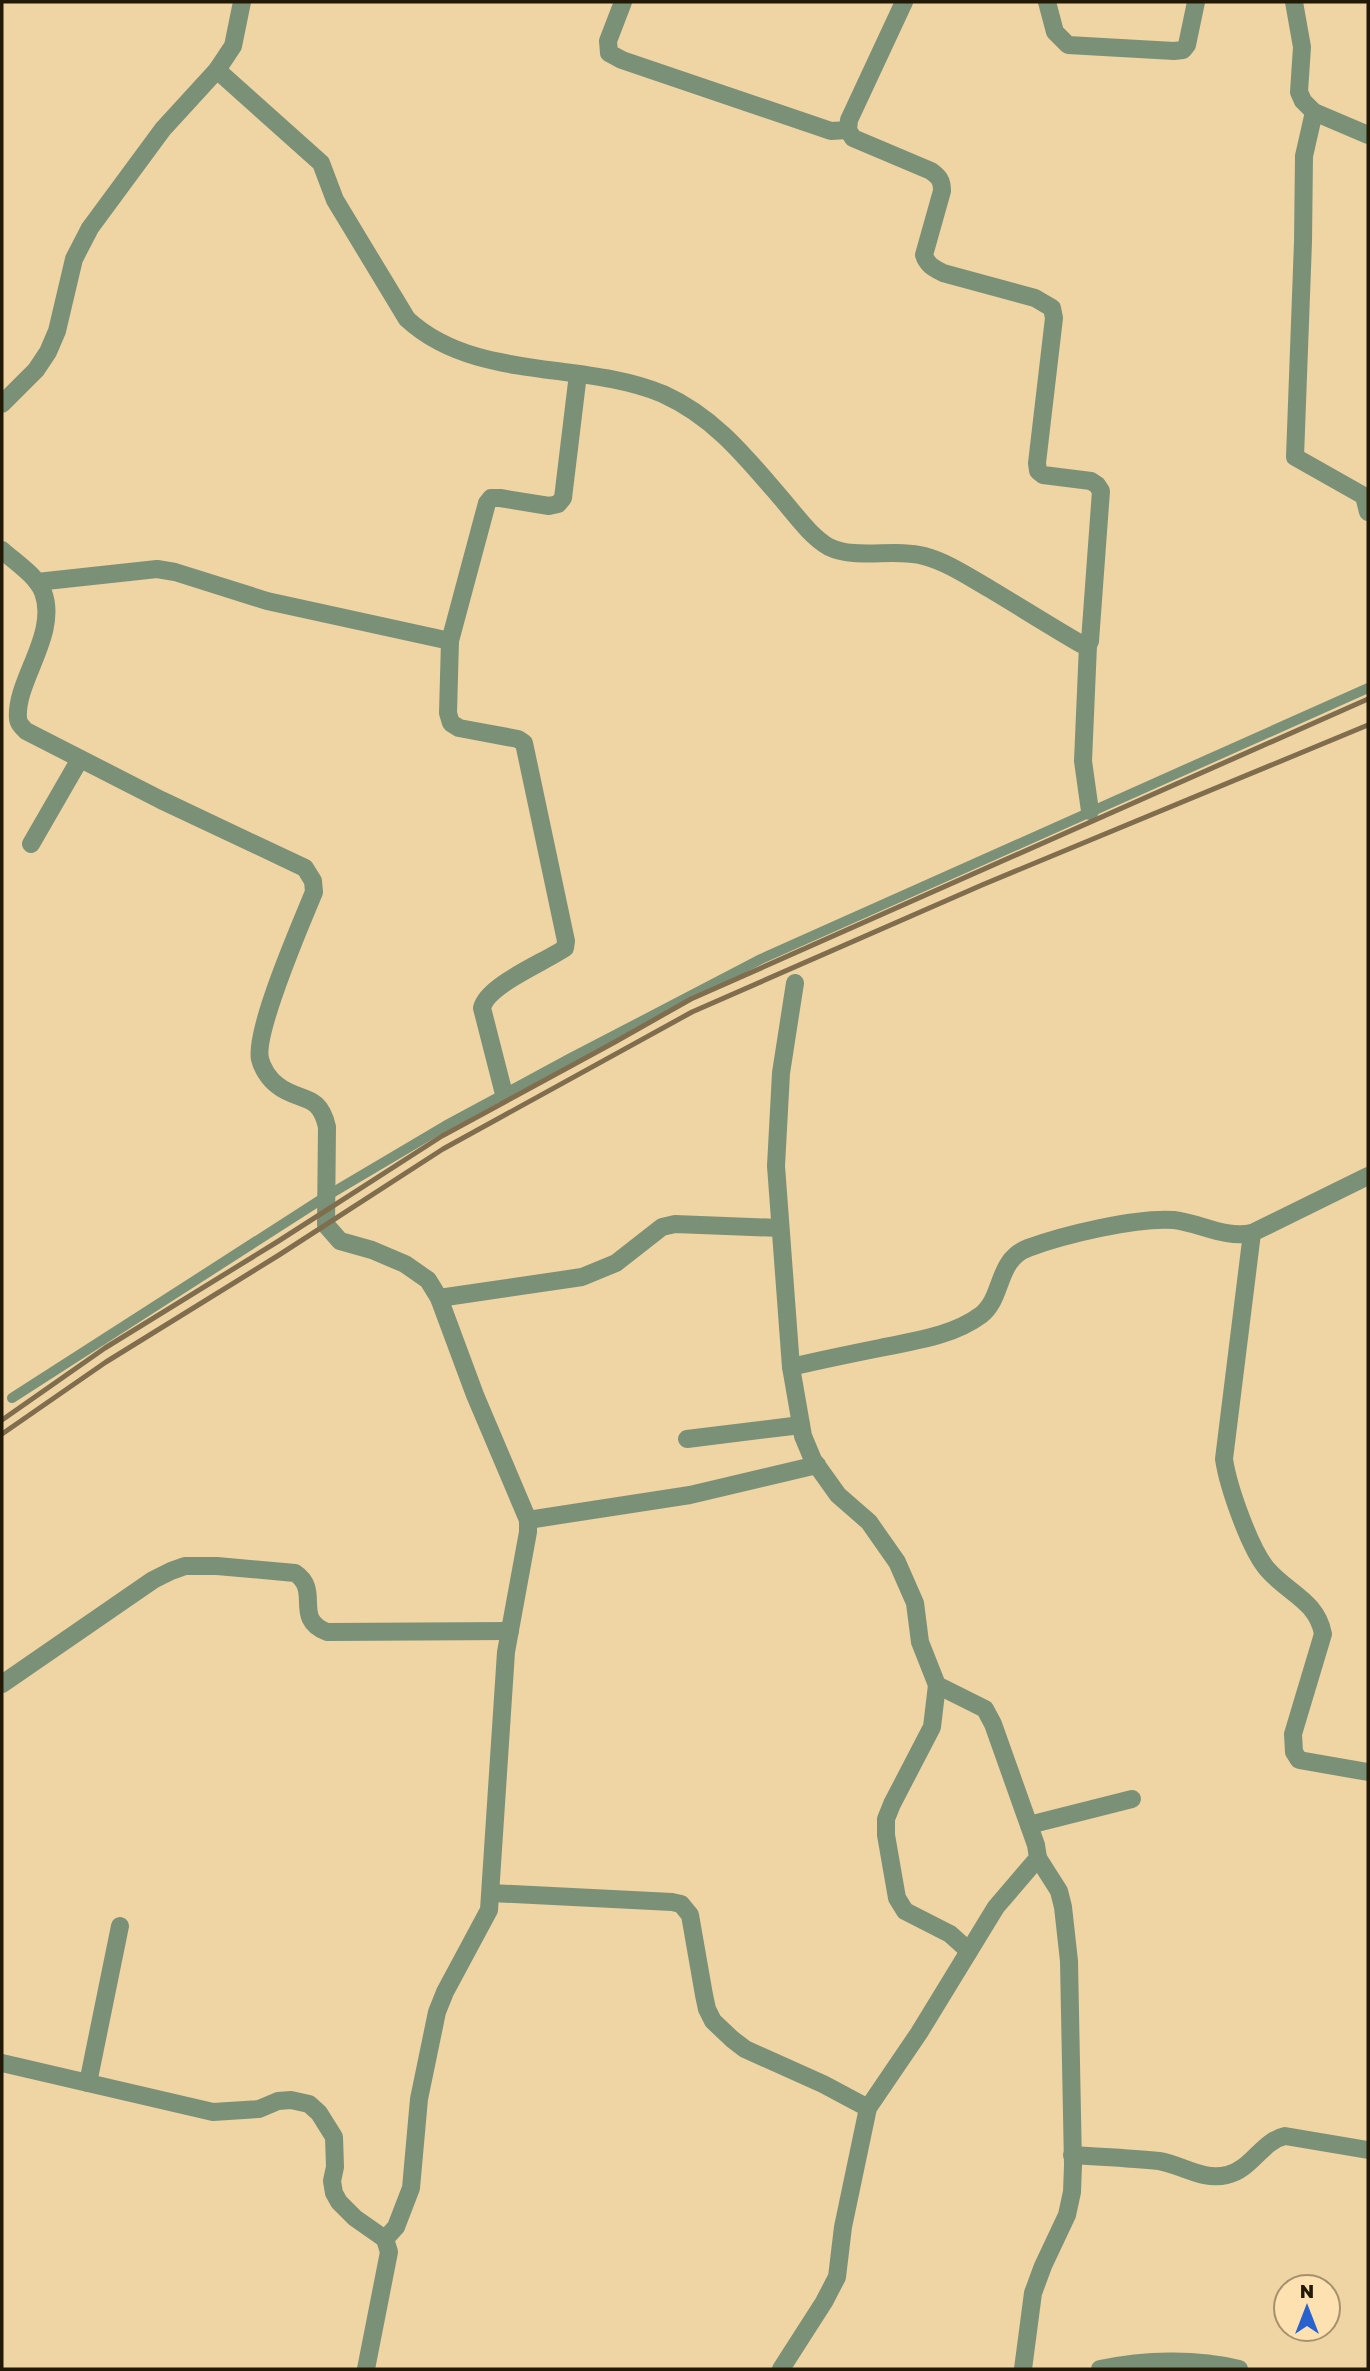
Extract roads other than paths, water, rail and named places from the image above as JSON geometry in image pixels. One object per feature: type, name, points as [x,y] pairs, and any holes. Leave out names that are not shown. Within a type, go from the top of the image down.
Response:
[{"type":"street","points":[[2,404],[36,370],[48,352],[57,331],[75,259],[90,228],[163,129],[217,69],[233,46],[242,2]]},
{"type":"street","points":[[623,2],[607,41],[609,53],[831,131],[848,131]]},
{"type":"street","points":[[904,2],[849,120],[848,131],[853,138],[931,171],[942,182],[942,191],[924,255],[926,262],[943,273],[1035,298],[1052,308],[1054,318],[1038,471],[1043,475],[1091,481],[1101,491],[1088,645],[1083,761],[1090,811]]},
{"type":"street","points":[[1047,2],[1055,32],[1068,45],[1174,51],[1183,50],[1187,45],[1196,2]]},
{"type":"street","points":[[1294,2],[1302,47],[1299,92],[1303,101],[1314,112],[1368,135]]},
{"type":"street","points":[[217,69],[321,163],[335,200],[407,319],[420,331],[443,345],[496,361],[622,381],[648,388],[690,407],[720,429],[803,524],[831,548],[849,552],[905,552],[925,556],[961,572],[1081,644],[1088,645]]},
{"type":"street","points":[[1314,112],[1304,156],[1295,457],[1364,496],[1368,512]]},
{"type":"street","points":[[504,1094],[482,1008],[483,1001],[495,989],[565,948],[566,941],[524,743],[518,739],[459,728],[451,723],[448,713],[450,641],[486,503],[500,498],[549,506],[558,505],[563,499],[578,374]]},
{"type":"street","points":[[2,550],[37,582],[44,594],[46,609],[43,637],[19,704],[18,721],[26,731],[305,869],[313,881],[314,892],[262,1027],[260,1057],[265,1071],[278,1086],[315,1103],[324,1112],[327,1126],[326,1225],[340,1241],[372,1250],[405,1264],[428,1280],[439,1298],[475,1395],[528,1520],[506,1652],[489,1910],[437,2012],[419,2099],[411,2188],[396,2227],[385,2239]]},
{"type":"street","points":[[37,582],[157,569],[175,572],[267,601],[450,641]]},
{"type":"street","points":[[31,844],[80,759]]},
{"type":"street","points":[[795,983],[781,1073],[776,1166],[791,1367],[801,1425],[803,1436],[817,1465],[838,1495],[869,1522],[897,1562],[915,1604],[920,1642],[937,1685],[932,1727],[892,1804],[886,1819],[886,1835],[897,1898],[905,1910],[950,1934],[970,1951]]},
{"type":"street","points":[[791,1367],[928,1338],[966,1324],[989,1308],[1009,1261],[1015,1254],[1029,1248],[1103,1228],[1162,1220],[1224,1233],[1252,1233],[1368,1176]]},
{"type":"street","points":[[439,1298],[582,1277],[615,1263],[662,1227],[675,1224],[780,1228]]},
{"type":"street","points":[[1252,1233],[1224,1459],[1228,1482],[1259,1556],[1268,1570],[1310,1606],[1321,1620],[1323,1634],[1293,1734],[1294,1752],[1299,1759],[1368,1772]]},
{"type":"street","points":[[687,1438],[801,1425]]},
{"type":"street","points":[[528,1520],[690,1494],[817,1465]]},
{"type":"street","points":[[2,1684],[153,1580],[185,1566],[295,1573],[304,1579],[307,1588],[309,1619],[316,1628],[327,1632],[510,1631]]},
{"type":"street","points":[[937,1685],[985,1710],[993,1724],[1036,1845],[1038,1858],[1056,1884],[1063,1907],[1069,1961],[1072,2192],[1067,2215],[1033,2293],[1023,2369]]},
{"type":"street","points":[[1028,1825],[1132,1799]]},
{"type":"street","points":[[781,2369],[837,2277],[843,2227],[869,2108],[919,2034],[996,1907],[1038,1858]]},
{"type":"street","points":[[491,1893],[681,1904],[690,1914],[707,2009],[713,2021],[745,2049],[869,2108]]},
{"type":"street","points":[[88,2083],[120,1926]]},
{"type":"street","points":[[2,2063],[213,2112],[258,2109],[278,2101],[291,2100],[309,2104],[319,2113],[334,2137],[335,2167],[332,2180],[338,2202],[385,2239],[389,2252],[366,2369]]},
{"type":"street","points":[[1072,2155],[1162,2162],[1214,2177],[1231,2175],[1254,2160],[1278,2138],[1285,2136],[1368,2150]]},
{"type":"street","points":[[1100,2369],[1166,2362],[1222,2365],[1239,2369]]},
{"type":"lane","points":[[12,1398],[325,1197],[445,1126],[761,959],[1368,688]]},
{"type":"railway","points":[[2,1420],[105,1348],[442,1136],[691,999],[1368,699]]},
{"type":"railway","points":[[2,1434],[106,1362],[443,1149],[692,1012],[982,885],[1368,725]]}]
